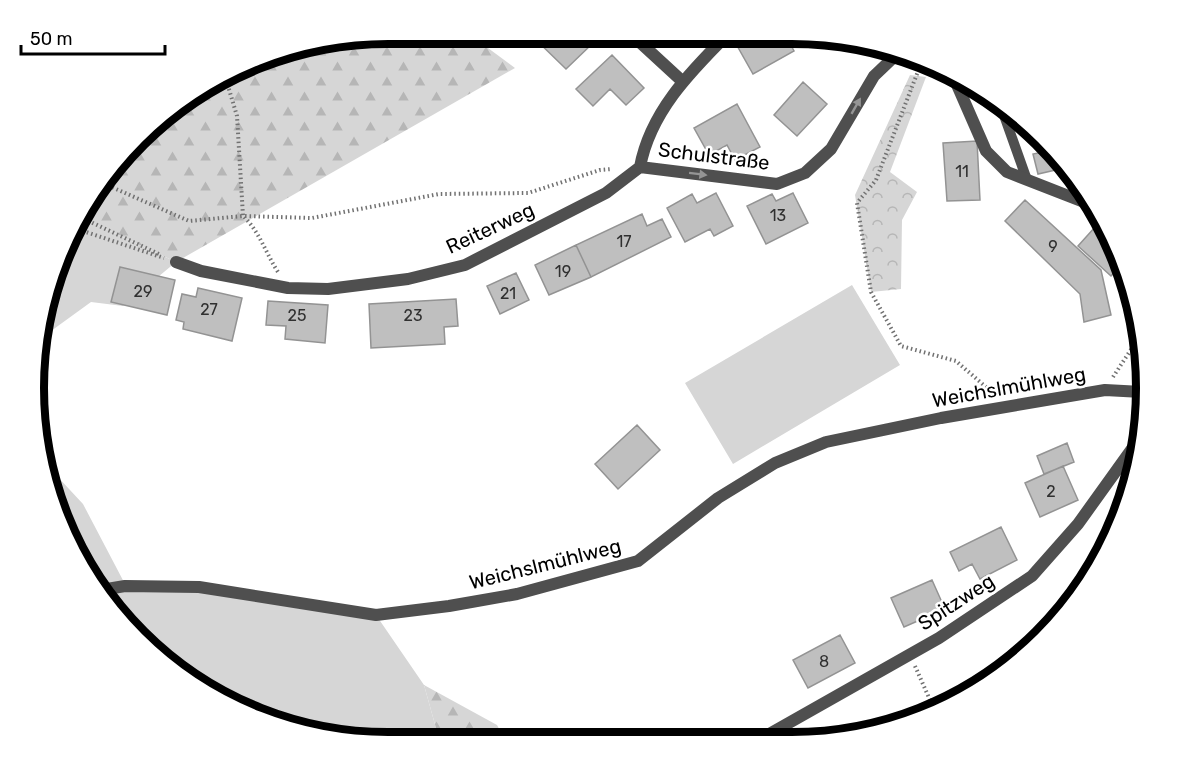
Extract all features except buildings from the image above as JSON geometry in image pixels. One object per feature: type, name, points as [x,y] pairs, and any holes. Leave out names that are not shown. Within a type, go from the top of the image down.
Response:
[{"type":"street","points":[[642,44],[682,81]]},
{"type":"street","points":[[640,167],[645,141],[682,81],[718,44]]},
{"type":"street","name":"Schulstraße","points":[[640,167],[777,183],[805,173],[831,149],[874,76],[892,59]]},
{"type":"street","points":[[958,87],[986,151],[1007,172],[1081,201]]},
{"type":"street","name":"Reiterweg","points":[[176,262],[201,271],[288,288],[328,289],[408,279],[465,265],[606,193],[640,167]]},
{"type":"street","name":"Weichslmühlweg","points":[[109,589],[125,586],[199,586],[376,615],[449,606],[517,594],[638,561],[718,498],[775,463],[826,442],[1105,390],[1136,392]]},
{"type":"street","name":"Spitzweg","points":[[773,732],[910,654],[1032,576],[1078,524],[1129,452]]},
{"type":"lane","points":[[1005,118],[1027,180]]},
{"type":"path","points":[[919,69],[876,180],[856,203],[871,292],[902,346],[956,361],[1008,407]]},
{"type":"path","points":[[227,83],[237,116],[243,216],[257,229],[264,250],[288,288]]},
{"type":"path","points":[[109,186],[189,221],[243,216],[312,218],[439,194],[528,193],[600,170],[640,167]]},
{"type":"path","points":[[87,220],[176,262]]},
{"type":"path","points":[[81,230],[176,262]]},
{"type":"path","points":[[1105,390],[1134,349]]},
{"type":"path","points":[[910,654],[930,702]]},
{"type":"green space","points":[[365,44],[483,44],[515,68],[176,262],[87,220],[101,196],[144,144],[196,101],[215,90],[256,70],[298,55]]},
{"type":"green space","points":[[910,75],[926,77],[890,172],[917,192],[902,220],[901,289],[871,292],[855,195]]},
{"type":"green space","points":[[87,220],[176,262],[123,306],[91,302],[48,333],[62,277]]},
{"type":"green space","points":[[852,285],[900,365],[733,464],[685,383]]},
{"type":"green space","points":[[54,473],[83,504],[126,586],[199,587],[376,615],[424,685],[437,732],[365,731],[320,725],[256,705],[215,685],[196,674],[144,631],[101,579],[79,540]]},
{"type":"green space","points":[[424,685],[497,725],[501,732],[437,732]]}]
